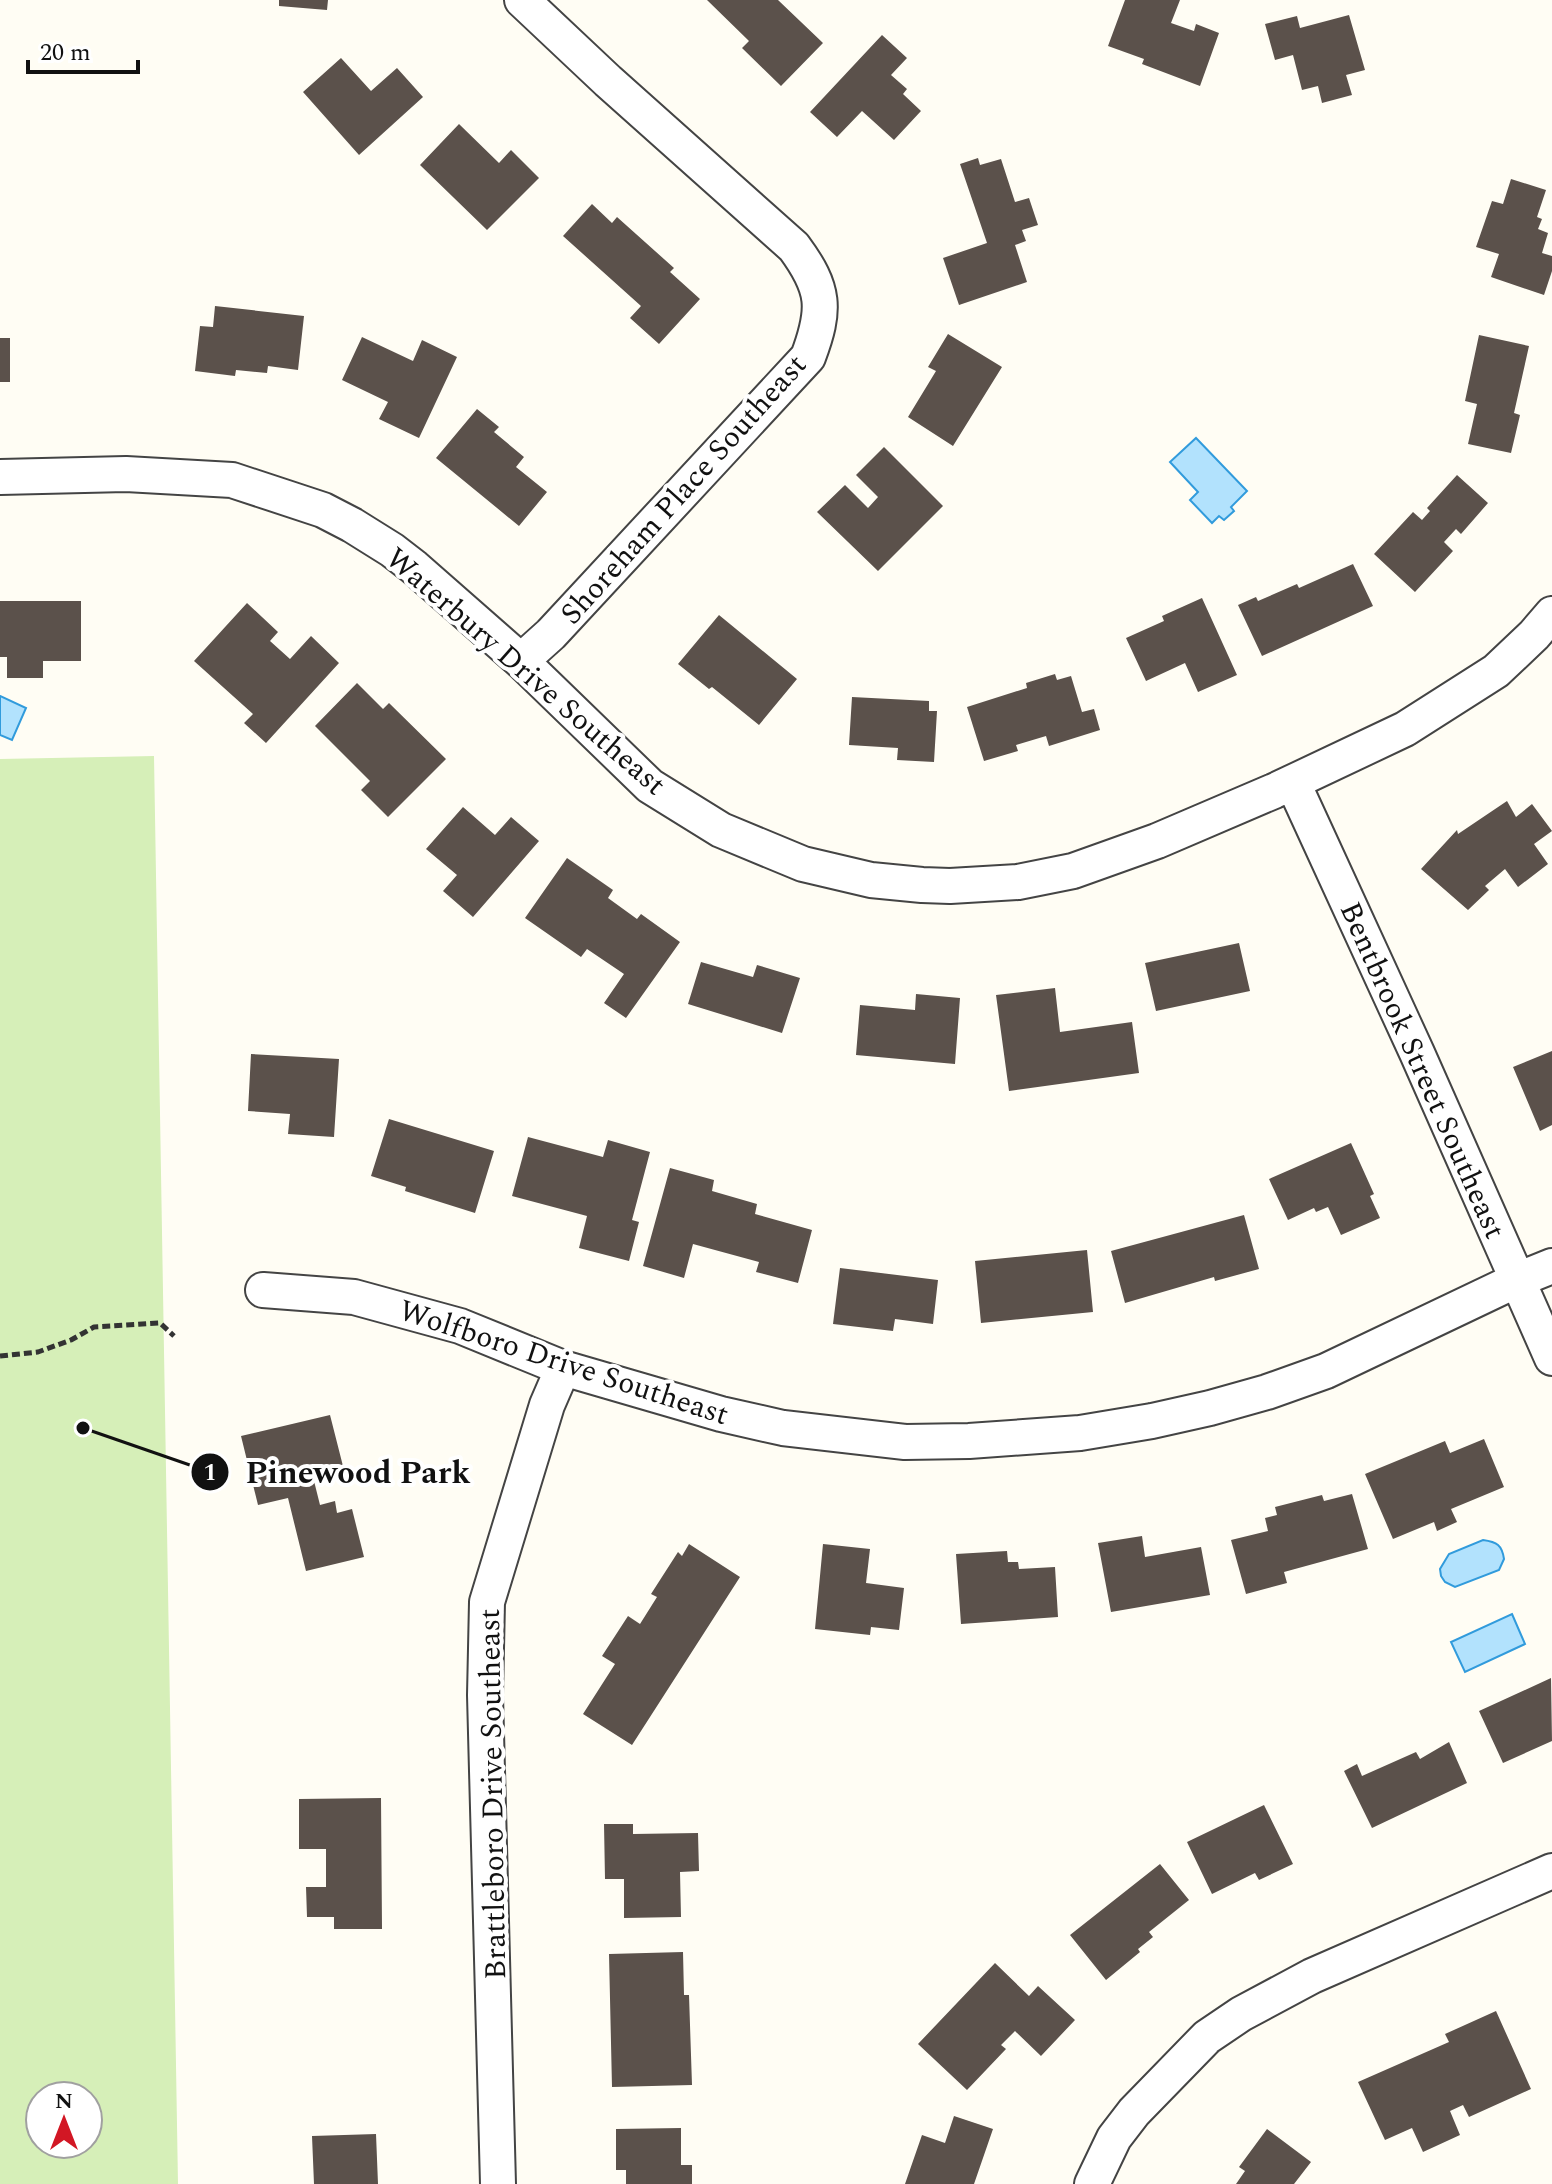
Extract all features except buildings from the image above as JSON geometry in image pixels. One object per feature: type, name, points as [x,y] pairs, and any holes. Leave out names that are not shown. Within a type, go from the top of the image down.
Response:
[{"type":"street","name":"Shoreham Place Southeast","points":[[521,661],[581,603],[808,357],[819,330],[820,299],[812,271],[794,247],[522,0]]},
{"type":"street","name":"Waterbury Drive Southeast","points":[[0,477],[126,474],[232,480],[323,510],[392,550],[521,661],[650,786],[721,830],[764,849],[803,864],[871,880],[950,886],[1018,882],[1073,871],[1157,841],[1293,783],[1405,729],[1496,671],[1552,614]]},
{"type":"street","name":"Bentbrook Street Southeast","points":[[1293,783],[1552,1358]]},
{"type":"street","name":"Wolfboro Drive Southeast","points":[[263,1290],[354,1297],[460,1326],[563,1368],[737,1418],[849,1437],[921,1442],[1080,1433],[1210,1408],[1326,1371],[1552,1266]]},
{"type":"street","name":"Brattleboro Drive Southeast","points":[[498,2184],[485,1695],[487,1602],[547,1405],[563,1368]]},
{"type":"street","points":[[1092,2184],[1114,2138],[1134,2112],[1207,2037],[1241,2014],[1312,1976],[1552,1871]]},
{"type":"path","points":[[0,1356],[38,1352],[71,1340],[94,1327],[160,1323],[174,1336]]},
{"type":"green space","points":[[154,756],[178,2184],[0,2184],[0,759]]},
{"type":"water","points":[[1196,438],[1247,491],[1231,507],[1234,511],[1224,520],[1219,516],[1212,523],[1190,500],[1198,492],[1170,462]]},
{"type":"water","points":[[0,696],[26,708],[12,740],[0,735]]},
{"type":"water","points":[[1483,1540],[1495,1543],[1502,1550],[1504,1559],[1499,1570],[1455,1587],[1445,1582],[1440,1569],[1449,1554]]},
{"type":"water","points":[[1512,1614],[1525,1644],[1465,1672],[1451,1642]]},
{"type":"place","name":"Pinewood Park","points":[[83,1428]]}]
